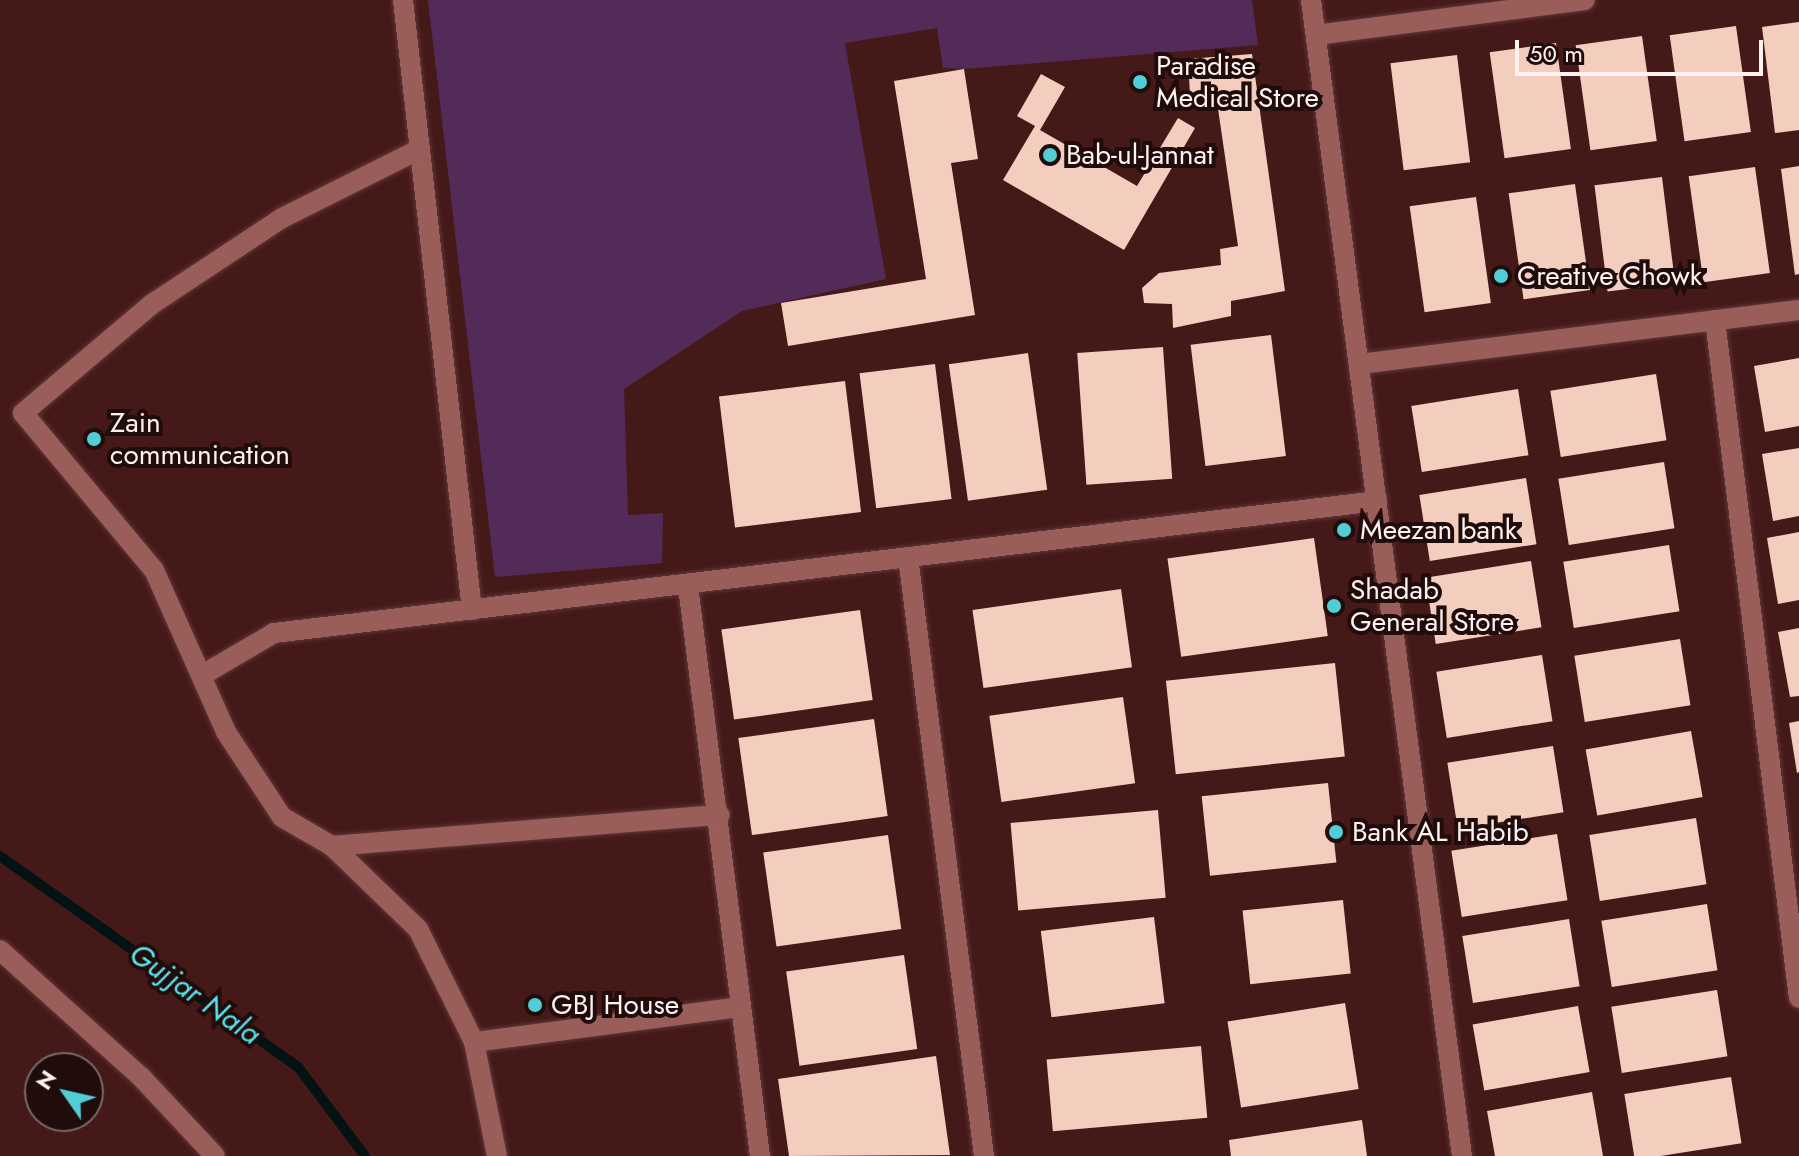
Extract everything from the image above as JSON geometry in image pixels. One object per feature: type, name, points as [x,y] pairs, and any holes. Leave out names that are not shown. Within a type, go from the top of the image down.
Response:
[{"type":"street","points":[[403,0],[472,610]]},
{"type":"street","points":[[1311,0],[1462,1156]]},
{"type":"street","points":[[1316,35],[1585,0]]},
{"type":"street","points":[[418,150],[282,218],[152,304],[23,413],[154,570],[204,674],[226,732],[282,817],[332,846],[418,929],[474,1042],[497,1156]]},
{"type":"street","points":[[1359,364],[1799,310]]},
{"type":"street","points":[[1715,320],[1799,998]]},
{"type":"street","points":[[204,674],[274,633],[688,586],[1377,501]]},
{"type":"street","points":[[908,557],[984,1156]]},
{"type":"street","points":[[688,586],[720,815],[760,1156]]},
{"type":"street","points":[[332,846],[720,815]]},
{"type":"street","points":[[0,950],[141,1077],[215,1156]]},
{"type":"street","points":[[474,1042],[741,1007]]},
{"type":"shaded area","points":[[428,0],[1252,0],[1258,45],[964,69],[943,68],[937,28],[845,43],[886,279],[742,311],[624,389],[628,515],[663,513],[662,563],[495,577]]},
{"type":"building","points":[[1799,22],[1799,130],[1775,133],[1762,27]]},
{"type":"building","points":[[1736,26],[1751,132],[1685,141],[1670,35]]},
{"type":"building","points":[[1642,36],[1657,141],[1590,150],[1576,45]]},
{"type":"building","points":[[1556,43],[1571,149],[1505,158],[1490,52]]},
{"type":"building","points":[[1252,54],[1285,291],[1231,301],[1231,316],[1173,328],[1172,304],[1144,303],[1142,288],[1159,273],[1221,265],[1220,249],[1238,246],[1215,88],[1190,95],[1188,59]]},
{"type":"building","points":[[1457,55],[1470,162],[1404,170],[1390,63]]},
{"type":"building","points":[[964,69],[978,159],[951,163],[975,315],[788,346],[781,303],[926,279],[894,81]]},
{"type":"building","name":"Bab-ul-Jannat","points":[[1041,74],[1065,87],[1040,130],[1137,186],[1178,118],[1195,128],[1124,250],[1003,180],[1035,126],[1017,116]]},
{"type":"building","points":[[1799,166],[1799,274],[1795,275],[1781,169]]},
{"type":"building","points":[[1755,167],[1770,273],[1704,282],[1689,176]]},
{"type":"building","points":[[1662,177],[1675,283],[1608,291],[1595,185]]},
{"type":"building","points":[[1575,184],[1590,290],[1524,299],[1509,193]]},
{"type":"building","points":[[1476,197],[1491,303],[1425,312],[1410,206]]},
{"type":"building","points":[[1271,335],[1286,456],[1205,466],[1191,345]]},
{"type":"building","points":[[1163,347],[1172,479],[1086,485],[1077,353]]},
{"type":"building","points":[[1028,353],[1047,490],[968,501],[949,364]]},
{"type":"building","points":[[1799,358],[1799,426],[1765,432],[1754,366]]},
{"type":"building","points":[[935,364],[952,499],[876,508],[860,373]]},
{"type":"building","points":[[1656,374],[1666,440],[1561,457],[1550,391]]},
{"type":"building","points":[[845,381],[861,512],[735,527],[719,396]]},
{"type":"building","points":[[1518,389],[1528,455],[1422,472],[1411,406]]},
{"type":"building","points":[[1799,448],[1799,516],[1773,521],[1762,454]]},
{"type":"building","points":[[1664,462],[1674,528],[1569,545],[1558,479]]},
{"type":"building","points":[[1526,478],[1536,544],[1430,561],[1419,495]]},
{"type":"building","points":[[1799,532],[1799,600],[1778,604],[1767,538]]},
{"type":"building","points":[[1314,538],[1328,636],[1181,657],[1167,559]]},
{"type":"building","points":[[1669,545],[1679,611],[1574,628],[1563,562]]},
{"type":"building","points":[[1531,561],[1541,627],[1436,644],[1425,578]]},
{"type":"building","points":[[1121,589],[1132,667],[983,688],[972,610]]},
{"type":"building","points":[[860,610],[873,700],[734,720],[721,629]]},
{"type":"building","points":[[1799,628],[1799,696],[1790,697],[1778,632]]},
{"type":"building","points":[[1680,639],[1690,705],[1585,722],[1574,656]]},
{"type":"building","points":[[1542,655],[1552,721],[1447,738],[1436,672]]},
{"type":"building","points":[[1335,663],[1345,756],[1176,774],[1166,681]]},
{"type":"building","points":[[1123,697],[1135,783],[1001,802],[989,716]]},
{"type":"building","points":[[874,719],[888,816],[752,835],[738,738]]},
{"type":"building","points":[[1799,721],[1799,772],[1797,773],[1789,723]]},
{"type":"building","points":[[1691,731],[1703,797],[1597,816],[1586,750]]},
{"type":"building","points":[[1553,746],[1563,812],[1458,829],[1447,763]]},
{"type":"building","points":[[1328,783],[1336,863],[1210,876],[1202,796]]},
{"type":"building","points":[[1158,810],[1166,898],[1018,911],[1011,823]]},
{"type":"building","points":[[1696,818],[1706,884],[1600,901],[1589,835]]},
{"type":"building","points":[[1557,834],[1567,900],[1462,917],[1451,851]]},
{"type":"building","points":[[888,835],[901,929],[776,947],[763,853]]},
{"type":"building","points":[[1343,900],[1351,974],[1250,984],[1243,911]]},
{"type":"building","points":[[1707,904],[1717,970],[1612,987],[1601,921]]},
{"type":"building","points":[[1154,917],[1165,1003],[1051,1017],[1041,931]]},
{"type":"building","points":[[1569,919],[1580,986],[1473,1003],[1462,936]]},
{"type":"building","points":[[904,955],[917,1049],[799,1066],[786,972]]},
{"type":"building","points":[[1717,990],[1727,1056],[1622,1073],[1611,1007]]},
{"type":"building","points":[[1345,1003],[1359,1089],[1241,1108],[1227,1022]]},
{"type":"building","points":[[1578,1006],[1590,1072],[1484,1091],[1473,1025]]},
{"type":"building","points":[[1201,1046],[1207,1118],[1053,1131],[1047,1060]]},
{"type":"building","points":[[936,1056],[950,1155],[789,1156],[778,1079]]},
{"type":"building","points":[[1731,1077],[1741,1143],[1661,1156],[1634,1156],[1624,1094]]},
{"type":"building","points":[[1592,1092],[1603,1156],[1495,1156],[1487,1111]]},
{"type":"building","points":[[1362,1120],[1367,1156],[1231,1156],[1229,1140]]},
{"type":"waterway","name":"Gujjar Nala","points":[[0,856],[298,1067],[365,1156]]},
{"type":"place","name":"Paradise Medical Store","points":[[1140,82]]},
{"type":"place","name":"Bab-ul-Jannat","points":[[1050,155]]},
{"type":"place","name":"Creative Chowk","points":[[1501,276]]},
{"type":"place","name":"Zain communication","points":[[94,439]]},
{"type":"place","name":"Meezan bank","points":[[1344,530]]},
{"type":"place","name":"Shadab General Store","points":[[1334,606]]},
{"type":"place","name":"Bank AL Habib","points":[[1336,832]]},
{"type":"place","name":"GBJ House","points":[[535,1005]]}]
